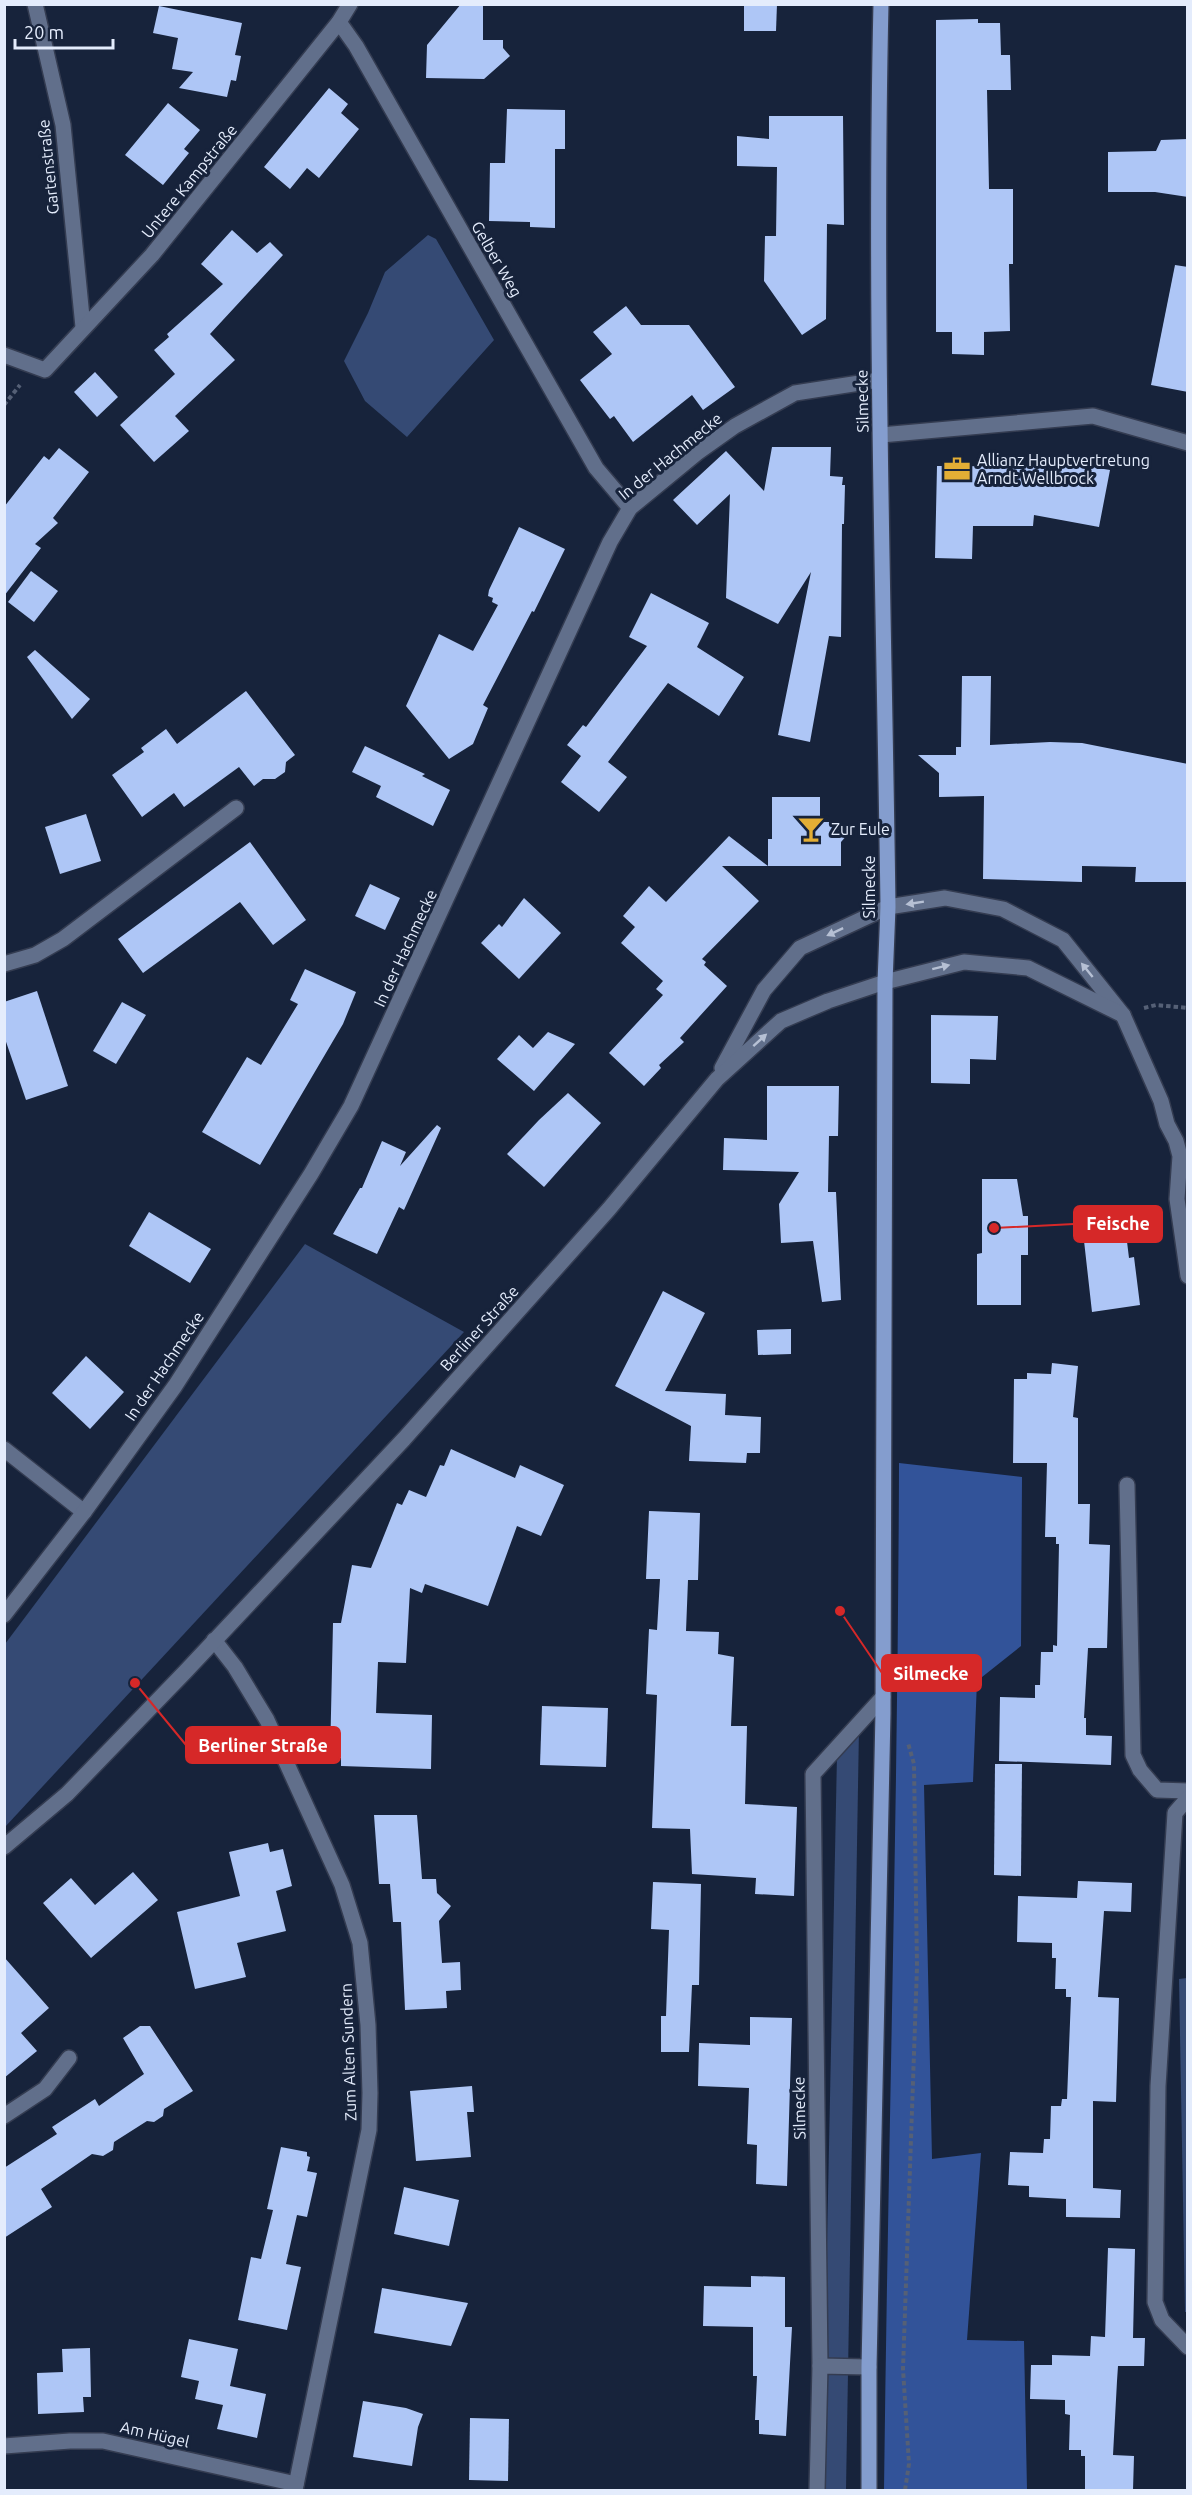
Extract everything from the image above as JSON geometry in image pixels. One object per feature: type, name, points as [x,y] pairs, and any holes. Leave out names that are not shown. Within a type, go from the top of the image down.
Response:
[{"type":"main road","name":"Silmecke","points":[[869,2490],[869,2367],[883,1713],[885,982],[888,908],[879,380],[878,129],[881,4]]},
{"type":"street","name":"Gartenstraße","points":[[35,4],[63,125],[84,327]]},
{"type":"street","name":"Untere Kampstraße","points":[[4,355],[45,370],[152,255],[339,22],[350,4]]},
{"type":"street","name":"Gelber Weg","points":[[339,22],[356,46],[596,468],[630,508]]},
{"type":"street","name":"In der Hachmecke","points":[[4,1615],[84,1512],[175,1386],[311,1174],[351,1106],[610,542],[630,508],[697,453],[735,426],[795,393],[879,380]]},
{"type":"street","points":[[880,435],[1093,416],[1188,443]]},
{"type":"street","points":[[4,964],[35,955],[63,939],[236,808]]},
{"type":"street","name":"Berliner Straße","points":[[717,1079],[764,990],[800,948],[888,908],[945,898],[1004,909],[1063,940],[1123,1015],[1161,1101],[1167,1125],[1176,1141],[1180,1156],[1177,1198],[1188,1276]]},
{"type":"street","name":"Berliner Straße","points":[[4,1847],[67,1794],[404,1439],[609,1209],[717,1079],[781,1021],[885,982],[964,962],[1028,968],[1123,1015]]},
{"type":"street","points":[[4,1449],[84,1512]]},
{"type":"street","points":[[1127,1485],[1132,1755],[1140,1770],[1157,1790],[1188,1791]]},
{"type":"street","name":"Zum Alten Sundern","points":[[214,1640],[235,1667],[267,1720],[342,1885],[360,1943],[368,2025],[369,2130],[295,2487]]},
{"type":"street","name":"Silmecke","points":[[817,2490],[820,2366],[813,1774],[883,1697]]},
{"type":"street","points":[[1188,1797],[1175,1813],[1158,2086],[1155,2302],[1162,2320],[1188,2347]]},
{"type":"street","points":[[4,2116],[45,2089],[69,2058]]},
{"type":"street","points":[[820,2366],[869,2367]]},
{"type":"street","name":"Am Hügel","points":[[4,2446],[70,2440],[103,2441],[295,2487]]},
{"type":"path","points":[[1123,1015],[1156,1005],[1188,1008]]},
{"type":"path","points":[[883,1713],[907,1740],[914,1764],[917,1967],[903,2369],[909,2464],[905,2490]]},
{"type":"shaded area","points":[[428,235],[436,239],[494,340],[407,437],[365,401],[344,361],[385,272]]},
{"type":"shaded area","points":[[305,1244],[464,1332],[5,1827],[5,1644]]},
{"type":"shaded area","points":[[899,1463],[1022,1477],[1021,1646],[977,1681],[973,1782],[924,1785],[932,2159],[981,2153],[967,2340],[1024,2341],[1027,2490],[884,2490]]},
{"type":"shaded area","points":[[859,1728],[846,2490],[822,2490],[837,1755]]},
{"type":"shaded area","points":[[1187,1978],[1188,2312],[1185,2312],[1179,1979]]},
{"type":"building","points":[[461,4],[483,4],[483,40],[503,40],[503,48],[510,56],[484,79],[426,78],[427,45]]},
{"type":"building","points":[[744,4],[777,4],[776,31],[744,31]]},
{"type":"building","points":[[159,6],[242,23],[235,55],[241,56],[236,81],[231,80],[227,97],[179,88],[193,72],[172,69],[178,38],[153,33]]},
{"type":"building","points":[[978,19],[978,23],[1000,23],[1001,55],[1010,55],[1011,90],[987,90],[989,189],[1013,189],[1013,264],[1009,264],[1010,331],[984,332],[984,355],[952,354],[952,332],[936,332],[936,20]]},
{"type":"building","points":[[329,88],[348,104],[341,113],[359,129],[319,178],[307,168],[290,189],[264,167]]},
{"type":"building","points":[[168,103],[200,130],[184,149],[189,153],[163,185],[125,155]]},
{"type":"building","points":[[507,109],[565,110],[565,149],[555,149],[555,228],[530,227],[530,222],[489,221],[490,163],[505,163]]},
{"type":"building","points":[[769,116],[843,116],[844,225],[827,224],[826,319],[802,335],[764,281],[765,236],[776,236],[777,167],[737,166],[737,136],[769,139]]},
{"type":"building","points":[[1188,139],[1188,197],[1155,192],[1108,192],[1108,152],[1156,151],[1161,140]]},
{"type":"building","points":[[232,230],[257,253],[270,242],[283,255],[210,334],[235,360],[175,416],[189,431],[154,462],[120,425],[175,374],[154,350],[169,337],[167,334],[223,284],[201,264]]},
{"type":"building","points":[[1175,265],[1188,267],[1188,392],[1151,385]]},
{"type":"building","points":[[626,306],[641,325],[689,325],[735,387],[703,410],[692,395],[633,442],[614,416],[610,419],[580,380],[612,354],[593,332]]},
{"type":"building","points":[[95,372],[118,397],[97,417],[74,392]]},
{"type":"building","points":[[772,447],[831,447],[830,476],[843,477],[842,485],[845,485],[844,524],[842,524],[841,637],[829,636],[810,742],[778,735],[811,572],[778,624],[726,598],[730,494],[697,525],[673,500],[726,451],[764,491]]},
{"type":"building","points":[[59,448],[89,472],[53,518],[58,523],[35,544],[41,548],[4,596],[4,507],[44,456],[49,460]]},
{"type":"building","points":[[937,466],[1092,467],[1110,470],[1099,527],[1034,515],[1033,526],[973,526],[972,559],[935,558]]},
{"type":"building","points":[[519,527],[565,549],[534,612],[532,611],[483,705],[488,708],[473,744],[449,759],[406,706],[439,634],[473,651],[498,605],[492,602],[493,598],[488,596],[489,590]]},
{"type":"building","points":[[31,571],[58,591],[34,622],[8,602]]},
{"type":"building","points":[[651,593],[709,623],[697,647],[744,677],[719,716],[668,683],[608,762],[627,777],[599,812],[561,782],[581,756],[567,745],[583,725],[586,727],[647,646],[629,637]]},
{"type":"building","points":[[35,650],[90,699],[72,719],[27,657]]},
{"type":"building","points":[[962,676],[991,676],[990,745],[1082,743],[1188,764],[1188,882],[1135,882],[1136,867],[1082,866],[1082,882],[983,879],[984,796],[939,797],[939,773],[918,755],[956,755],[956,747],[961,747]]},
{"type":"building","points":[[246,691],[295,755],[286,762],[285,772],[275,779],[263,779],[254,786],[239,767],[184,807],[174,793],[142,817],[112,775],[144,752],[141,748],[166,729],[177,744]]},
{"type":"building","points":[[365,746],[425,774],[422,776],[450,790],[433,826],[376,797],[381,786],[352,772]]},
{"type":"building","points":[[772,797],[820,797],[820,822],[836,822],[848,834],[841,842],[841,866],[768,866],[768,839],[772,839]]},
{"type":"building","points":[[86,814],[101,861],[60,874],[45,827]]},
{"type":"building","points":[[729,836],[768,866],[722,866],[759,901],[702,959],[706,962],[704,965],[727,986],[680,1038],[684,1042],[659,1065],[661,1068],[644,1086],[609,1053],[663,995],[656,989],[663,981],[621,943],[635,927],[623,916],[649,886],[666,902]]},
{"type":"building","points":[[250,842],[306,920],[273,945],[240,902],[143,973],[118,939]]},
{"type":"building","points":[[370,884],[400,898],[385,930],[355,916]]},
{"type":"building","points":[[524,898],[561,933],[519,979],[481,943],[499,924],[502,927]]},
{"type":"building","points":[[305,969],[356,992],[343,1024],[260,1165],[202,1132],[247,1057],[261,1065],[298,1004],[290,1000]]},
{"type":"building","points":[[37,991],[68,1086],[26,1100],[4,1036],[4,1002]]},
{"type":"building","points":[[122,1002],[146,1015],[116,1064],[93,1051]]},
{"type":"building","points":[[931,1015],[998,1016],[996,1060],[970,1059],[970,1084],[931,1083]]},
{"type":"building","points":[[548,1032],[575,1044],[534,1091],[497,1059],[519,1035],[533,1048]]},
{"type":"building","points":[[767,1086],[839,1086],[838,1136],[829,1136],[828,1192],[836,1192],[841,1300],[822,1302],[813,1241],[781,1243],[779,1204],[799,1172],[723,1170],[724,1138],[767,1140]]},
{"type":"building","points":[[568,1093],[601,1123],[544,1187],[507,1154]]},
{"type":"building","points":[[437,1125],[441,1128],[404,1210],[399,1207],[377,1254],[333,1234],[362,1188],[382,1141],[406,1152],[400,1166]]},
{"type":"building","points":[[982,1179],[1017,1179],[1023,1216],[1028,1216],[1028,1255],[1021,1255],[1021,1305],[977,1305],[977,1254],[982,1253]]},
{"type":"building","points":[[1123,1209],[1129,1258],[1134,1257],[1140,1305],[1092,1312],[1081,1214]]},
{"type":"building","points":[[149,1212],[211,1249],[190,1283],[129,1246]]},
{"type":"building","points":[[663,1291],[705,1313],[665,1391],[726,1394],[725,1415],[761,1417],[760,1453],[747,1453],[746,1463],[689,1461],[691,1426],[615,1386]]},
{"type":"building","points":[[791,1329],[791,1354],[758,1355],[757,1330]]},
{"type":"building","points":[[86,1356],[124,1392],[90,1429],[52,1393]]},
{"type":"building","points":[[1052,1363],[1078,1366],[1073,1417],[1078,1418],[1078,1504],[1090,1504],[1089,1544],[1110,1545],[1107,1648],[1088,1648],[1084,1718],[1086,1718],[1086,1735],[1112,1736],[1111,1765],[999,1761],[1000,1697],[1035,1698],[1035,1685],[1040,1685],[1041,1652],[1053,1652],[1053,1645],[1057,1646],[1059,1544],[1056,1544],[1056,1537],[1045,1537],[1047,1463],[1013,1463],[1014,1379],[1027,1379],[1027,1373],[1051,1374]]},
{"type":"building","points":[[451,1449],[515,1478],[520,1465],[564,1485],[541,1536],[517,1526],[488,1606],[425,1584],[422,1593],[410,1588],[406,1663],[378,1662],[376,1713],[432,1715],[431,1769],[341,1766],[341,1758],[330,1758],[333,1623],[341,1623],[352,1565],[371,1568],[397,1503],[402,1505],[409,1490],[426,1497],[440,1465],[444,1466]]},
{"type":"building","points":[[649,1511],[700,1513],[698,1580],[688,1580],[686,1631],[719,1632],[718,1654],[734,1657],[731,1726],[747,1726],[745,1804],[797,1807],[794,1896],[755,1894],[756,1878],[692,1874],[690,1829],[652,1828],[657,1695],[646,1694],[649,1629],[657,1630],[660,1579],[646,1579]]},
{"type":"building","points":[[542,1706],[608,1708],[606,1767],[540,1765]]},
{"type":"building","points":[[995,1764],[1022,1764],[1021,1876],[994,1875]]},
{"type":"building","points":[[374,1815],[417,1815],[422,1879],[436,1879],[437,1893],[451,1906],[439,1921],[442,1963],[460,1962],[461,1990],[446,1991],[447,2008],[405,2010],[401,1922],[393,1922],[390,1884],[379,1884]]},
{"type":"building","points":[[268,1843],[270,1852],[283,1849],[292,1886],[276,1891],[286,1931],[237,1943],[246,1977],[195,1989],[177,1912],[240,1896],[229,1852]]},
{"type":"building","points":[[133,1872],[158,1900],[91,1958],[43,1903],[71,1878],[95,1905]]},
{"type":"building","points":[[1078,1881],[1132,1883],[1131,1912],[1104,1911],[1098,1997],[1119,1998],[1116,2102],[1093,2101],[1093,2188],[1121,2190],[1120,2218],[1066,2217],[1066,2199],[1029,2197],[1029,2186],[1008,2185],[1010,2152],[1043,2153],[1044,2139],[1050,2139],[1051,2106],[1061,2106],[1062,2099],[1067,2099],[1071,1997],[1066,1997],[1066,1989],[1055,1989],[1056,1958],[1052,1958],[1052,1943],[1017,1942],[1018,1896],[1077,1898]]},
{"type":"building","points":[[653,1882],[701,1884],[699,1985],[692,1985],[689,2052],[661,2052],[661,2016],[666,2016],[669,1930],[651,1929]]},
{"type":"building","points":[[4,1957],[49,2008],[21,2033],[37,2051],[4,2078]]},
{"type":"building","points":[[750,2017],[792,2018],[787,2186],[756,2184],[757,2145],[747,2144],[749,2088],[698,2086],[699,2043],[750,2045]]},
{"type":"building","points":[[140,2026],[150,2026],[193,2091],[164,2109],[163,2116],[154,2122],[147,2121],[114,2142],[113,2150],[103,2156],[92,2154],[41,2189],[52,2207],[4,2238],[4,2168],[57,2134],[52,2127],[95,2099],[99,2106],[144,2074],[123,2038]]},
{"type":"building","points":[[472,2086],[474,2112],[467,2112],[471,2157],[416,2161],[410,2091]]},
{"type":"building","points":[[281,2147],[307,2152],[307,2156],[310,2157],[307,2171],[317,2173],[307,2217],[297,2215],[286,2264],[301,2267],[287,2330],[238,2320],[251,2257],[261,2259],[273,2210],[267,2209]]},
{"type":"building","points":[[404,2187],[459,2200],[449,2246],[394,2234]]},
{"type":"building","points":[[1108,2248],[1135,2249],[1133,2338],[1145,2338],[1144,2366],[1118,2366],[1113,2455],[1134,2456],[1133,2490],[1085,2490],[1085,2456],[1081,2456],[1081,2450],[1069,2450],[1070,2415],[1065,2414],[1065,2400],[1030,2399],[1031,2365],[1052,2365],[1052,2355],[1090,2356],[1091,2336],[1105,2337]]},
{"type":"building","points":[[751,2276],[785,2277],[785,2327],[792,2327],[786,2436],[759,2434],[759,2420],[755,2420],[757,2376],[753,2376],[753,2327],[703,2326],[704,2286],[751,2287]]},
{"type":"building","points":[[382,2288],[468,2303],[451,2346],[374,2333]]},
{"type":"building","points":[[189,2339],[238,2349],[230,2386],[266,2394],[257,2438],[217,2429],[223,2405],[195,2399],[199,2381],[181,2377]]},
{"type":"building","points":[[90,2348],[91,2397],[83,2397],[84,2412],[38,2414],[37,2373],[63,2372],[62,2349]]},
{"type":"building","points":[[363,2401],[406,2408],[423,2414],[418,2427],[412,2466],[353,2457]]},
{"type":"building","points":[[470,2418],[509,2419],[508,2481],[469,2480]]},
{"type":"place","name":"Allianz Hauptvertretung Arndt Wellbrock","points":[[957,469]]},
{"type":"place","name":"Zur Eule","points":[[811,829]]},
{"type":"place","name":"Feische","points":[[994,1228]]},
{"type":"place","name":"Silmecke","points":[[840,1611]]},
{"type":"place","name":"Berliner Straße","points":[[135,1683]]}]
